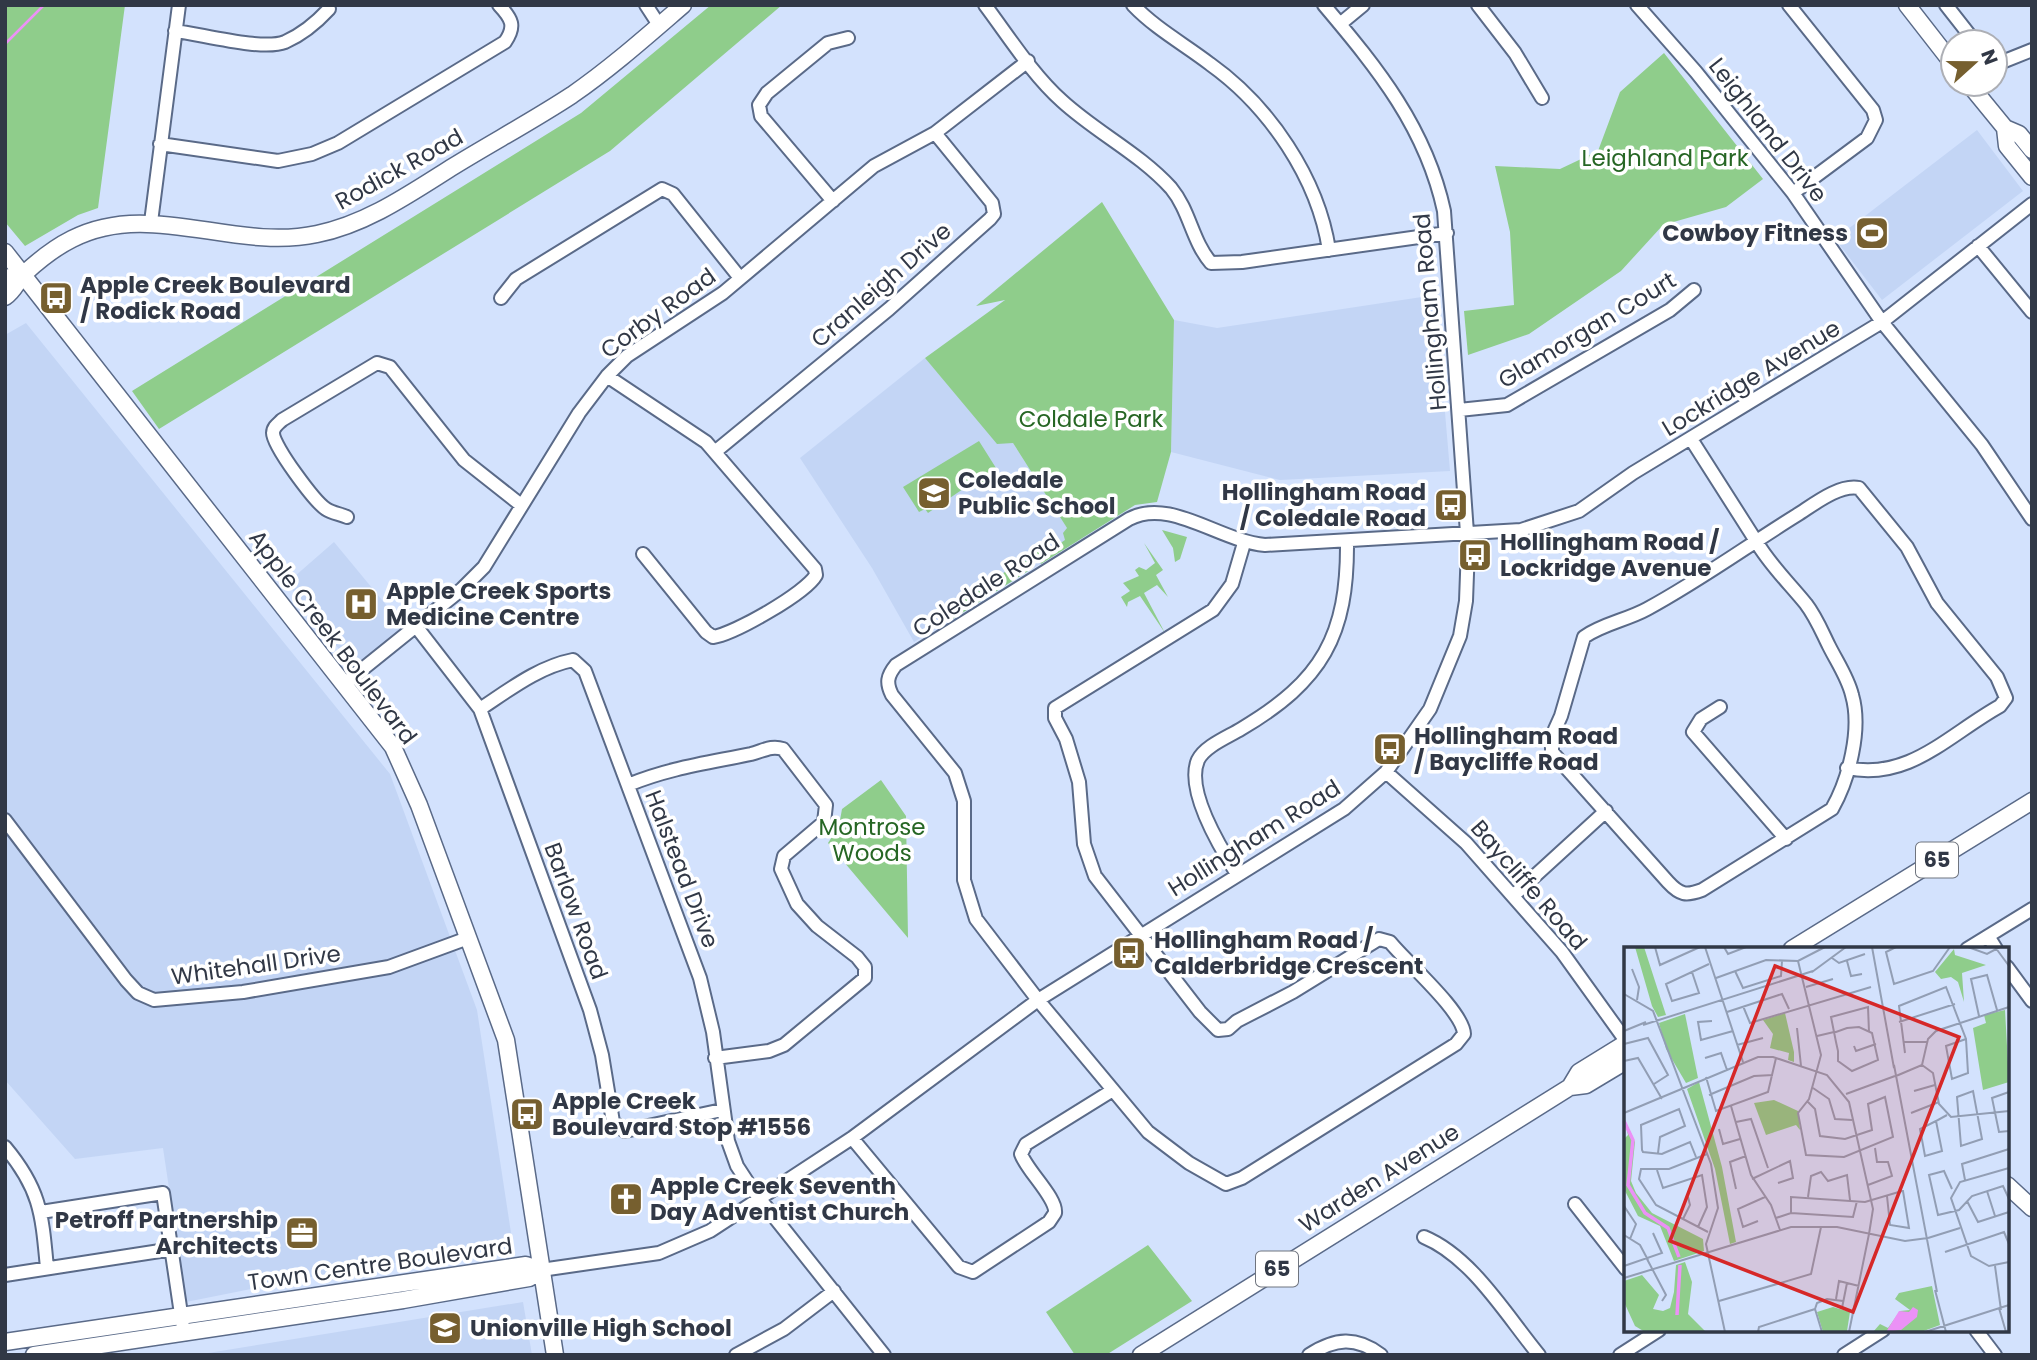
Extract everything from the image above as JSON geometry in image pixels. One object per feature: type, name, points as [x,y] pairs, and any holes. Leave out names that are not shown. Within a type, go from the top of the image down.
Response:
[{"type":"main road","name":"Rodick Road","points":[[5,297],[15,291],[23,275],[71,239],[113,225],[151,222],[272,239],[317,234],[355,222],[396,202],[569,97],[683,5]]},
{"type":"main road","points":[[1907,5],[1939,46]]},
{"type":"main road","points":[[1980,98],[2005,128],[2019,134],[2032,150]]},
{"type":"main road","points":[[2005,128],[2007,145],[2032,177]]},
{"type":"main road","name":"Apple Creek Boulevard","points":[[5,252],[393,747],[419,804],[506,1040],[555,1355]]},
{"type":"main road","name":"Rodick Road","points":[[5,278],[23,275]]},
{"type":"main road","name":"65","points":[[1795,947],[2032,801]]},
{"type":"main road","name":"Warden Avenue","points":[[1570,1087],[1579,1072],[1624,1043]]},
{"type":"main road","name":"Warden Avenue","points":[[1141,1355],[1570,1087],[1586,1085],[1624,1062]]},
{"type":"main road","points":[[2009,1187],[2032,1208]]},
{"type":"main road","name":"Town Centre Boulevard","points":[[5,1342],[526,1265],[541,1270]]},
{"type":"main road","name":"Town Centre Boulevard","points":[[34,1355],[184,1334],[528,1278],[541,1270]]},
{"type":"street","points":[[151,222],[178,5]]},
{"type":"street","points":[[160,144],[278,161],[312,154],[338,143],[505,42],[512,31],[513,23],[499,5]]},
{"type":"street","points":[[646,5],[659,25]]},
{"type":"street","points":[[985,5],[1060,99],[1143,161],[1169,187],[1186,208],[1201,251],[1211,263],[1217,265],[1447,233]]},
{"type":"street","points":[[1133,5],[1159,29],[1212,64],[1252,102],[1300,164],[1312,187],[1329,250]]},
{"type":"street","name":"Hollingham Road","points":[[541,1270],[659,1253],[710,1231],[761,1199],[852,1138],[1038,1000],[1344,809],[1386,772],[1430,709],[1457,647],[1466,601],[1467,535],[1447,233],[1440,190],[1418,132],[1391,87],[1324,5]]},
{"type":"street","points":[[1340,24],[1363,5]]},
{"type":"street","points":[[1478,5],[1515,53],[1542,98]]},
{"type":"street","name":"Leighland Drive","points":[[1637,5],[1696,72],[1793,193],[1882,322],[1982,445],[2032,519]]},
{"type":"street","points":[[1789,5],[1873,110],[1876,120],[1867,138],[1793,193]]},
{"type":"street","points":[[1946,5],[1964,28]]},
{"type":"street","points":[[175,31],[260,43],[284,42],[311,26],[329,9]]},
{"type":"street","points":[[833,201],[767,123],[759,105],[767,93],[828,43],[848,38]]},
{"type":"street","points":[[2009,60],[2032,50]]},
{"type":"street","name":"Corby Road","points":[[344,684],[462,589],[484,566],[579,413],[607,376],[627,356],[705,306],[874,166],[935,133],[1028,61]]},
{"type":"street","name":"Cranleigh Drive","points":[[716,451],[889,309],[990,219],[993,214],[992,203],[935,133]]},
{"type":"street","points":[[501,298],[516,279],[662,189],[673,194],[740,278]]},
{"type":"street","name":"Lockridge Avenue","points":[[1467,535],[1521,530],[1579,511],[1633,473],[1882,322],[2032,204]]},
{"type":"street","points":[[1978,246],[2032,313]]},
{"type":"street","name":"Glamorgan Court","points":[[1460,410],[1507,405],[1670,310],[1694,290]]},
{"type":"street","points":[[347,517],[327,510],[319,503],[276,443],[274,427],[377,363],[390,367],[470,466],[521,505]]},
{"type":"street","points":[[607,376],[630,394],[695,433],[716,451],[815,569],[812,582],[729,634],[713,637],[706,632],[643,554]]},
{"type":"street","points":[[1691,439],[1756,541],[1764,555],[1814,616],[1852,692],[1855,726],[1843,787],[1832,809],[1702,890],[1680,894],[1560,763],[1550,748],[1580,657],[1580,642],[1594,630],[1645,610],[1756,541],[1851,486],[1859,488],[1907,547],[1937,603],[2003,687],[2006,698],[2000,706],[1909,763],[1875,772],[1847,768]]},
{"type":"street","name":"Coledale Road","points":[[1038,1000],[976,919],[964,880],[964,801],[955,773],[892,695],[887,680],[896,666],[1143,512],[1167,513],[1244,543],[1467,535]]},
{"type":"street","points":[[1237,874],[1203,810],[1196,775],[1197,762],[1212,747],[1281,703],[1314,671],[1332,638],[1343,603],[1347,541]]},
{"type":"street","points":[[1038,1000],[1148,1132],[1189,1163],[1226,1184],[1242,1178],[1456,1044],[1464,1034],[1463,1024],[1385,939],[1372,941],[1293,992],[1237,1021],[1228,1029],[1218,1030],[1200,1012],[1105,893],[1091,867],[1084,844],[1079,782],[1054,712],[1059,704],[1213,610],[1232,584],[1244,543]]},
{"type":"street","name":"Barlow Road","points":[[415,625],[480,709],[590,1010],[602,1055],[613,1122],[625,1131],[722,1111]]},
{"type":"street","name":"Halstead Drive","points":[[480,709],[514,686],[555,664],[573,660],[580,664],[700,978],[713,1032],[722,1111],[728,1141],[737,1166],[884,1355]]},
{"type":"street","points":[[1720,707],[1701,719],[1693,732],[1786,839]]},
{"type":"street","points":[[628,785],[679,766],[755,753],[774,746],[783,749],[826,805],[824,822],[784,856],[781,869],[797,904],[817,926],[857,957],[865,967],[865,978],[784,1045],[769,1051],[715,1058]]},
{"type":"street","name":"Baycliffe Road","points":[[1386,772],[1466,843],[1589,986],[1624,1039]]},
{"type":"street","points":[[1513,896],[1606,811]]},
{"type":"street","name":"Whitehall Drive","points":[[5,820],[126,980],[138,993],[154,1000],[243,992],[389,967],[468,938]]},
{"type":"street","points":[[1970,947],[2032,909]]},
{"type":"street","points":[[1988,936],[1995,947]]},
{"type":"street","points":[[2009,970],[2032,1001]]},
{"type":"street","points":[[852,1138],[959,1267],[973,1272],[1049,1222],[1055,1213],[1053,1202],[1021,1154],[1026,1144],[1113,1090]]},
{"type":"street","points":[[5,1147],[32,1182],[41,1212],[47,1268]]},
{"type":"street","points":[[41,1212],[163,1194],[184,1334]]},
{"type":"street","points":[[1575,1204],[1624,1266]]},
{"type":"street","points":[[1424,1237],[1446,1246],[1487,1290],[1539,1355]]},
{"type":"street","points":[[5,1275],[173,1249]]},
{"type":"street","points":[[736,1355],[784,1329],[834,1291]]},
{"type":"street","points":[[1620,1355],[1656,1332]]},
{"type":"street","points":[[1844,1355],[1880,1332]]},
{"type":"street","points":[[1978,1332],[1995,1355]]},
{"type":"street","points":[[1309,1355],[1334,1342],[1346,1340],[1366,1344],[1381,1355]]},
{"type":"shaded area","points":[[1977,130],[2023,191],[1882,300],[1835,239]]},
{"type":"shaded area","points":[[1435,295],[1450,471],[1280,480],[1171,452],[1174,320],[1217,328]]},
{"type":"shaded area","points":[[26,323],[390,774],[477,1010],[513,1246],[352,1269],[186,1302],[163,1148],[75,1159],[5,1080],[5,335]]},
{"type":"shaded area","name":"Coledale Public School","points":[[925,358],[997,443],[1013,443],[1076,542],[914,642],[872,568],[800,458]]},
{"type":"shaded area","points":[[334,542],[406,629],[353,667],[287,583]]},
{"type":"shaded area","name":"Unionville High School","points":[[523,1302],[532,1355],[199,1355],[202,1354]]},
{"type":"green space","points":[[5,5],[125,5],[98,208],[78,215],[25,246],[5,222]]},
{"type":"green space","points":[[711,5],[782,5],[610,151],[159,429],[132,391],[581,113]]},
{"type":"green space","name":"Leighland Park","points":[[1664,53],[1763,179],[1726,207],[1663,225],[1621,271],[1529,334],[1468,355],[1464,311],[1514,305],[1510,232],[1495,166],[1560,169],[1598,151],[1620,92]]},
{"type":"green space","name":"Coldale Park","points":[[1102,202],[1174,320],[1171,452],[1157,502],[1135,505],[1041,564],[1035,554],[1036,548],[1038,546],[1044,554],[1065,540],[1063,533],[1067,528],[1013,443],[997,444],[925,358],[1005,300],[976,306]]},
{"type":"green space","points":[[979,441],[1008,487],[963,489],[928,513],[925,509],[919,512],[903,487]]},
{"type":"green space","points":[[1162,530],[1187,537],[1180,559],[1175,562],[1173,548]]},
{"type":"green space","points":[[1144,543],[1163,570],[1156,575],[1168,597],[1157,585],[1144,593],[1165,633],[1140,596],[1128,602],[1127,607],[1121,597],[1130,591],[1123,583],[1139,576],[1135,570],[1139,567],[1146,570],[1155,563]]},
{"type":"green space","points":[[1026,561],[1033,568],[948,622],[945,615],[950,607]]},
{"type":"green space","name":"Montrose Woods","points":[[881,780],[906,816],[908,938],[828,843],[839,826],[842,809]]},
{"type":"green space","points":[[1148,1245],[1192,1301],[1106,1355],[1075,1355],[1046,1312]]},
{"type":"waterway","points":[[5,44],[44,5]]},
{"type":"place","name":"Cowboy Fitness","points":[[1872,233]]},
{"type":"place","name":"Apple Creek Boulevard / Rodick Road","points":[[56,298]]},
{"type":"place","name":"Coledale Public School","points":[[934,493]]},
{"type":"place","name":"Hollingham Road / Coledale Road","points":[[1451,505]]},
{"type":"place","name":"Hollingham Road / Lockridge Avenue","points":[[1475,555]]},
{"type":"place","name":"Apple Creek Sports Medicine Centre","points":[[361,604]]},
{"type":"place","name":"Hollingham Road / Baycliffe Road","points":[[1390,749]]},
{"type":"place","name":"Hollingham Road / Calderbridge Crescent","points":[[1129,953]]},
{"type":"place","name":"Apple Creek Boulevard Stop #1556","points":[[527,1114]]},
{"type":"place","name":"Apple Creek Seventh Day Adventist Church","points":[[626,1199]]},
{"type":"place","name":"Petroff Partnership Architects","points":[[302,1233]]},
{"type":"place","name":"Unionville High School","points":[[445,1328]]}]
